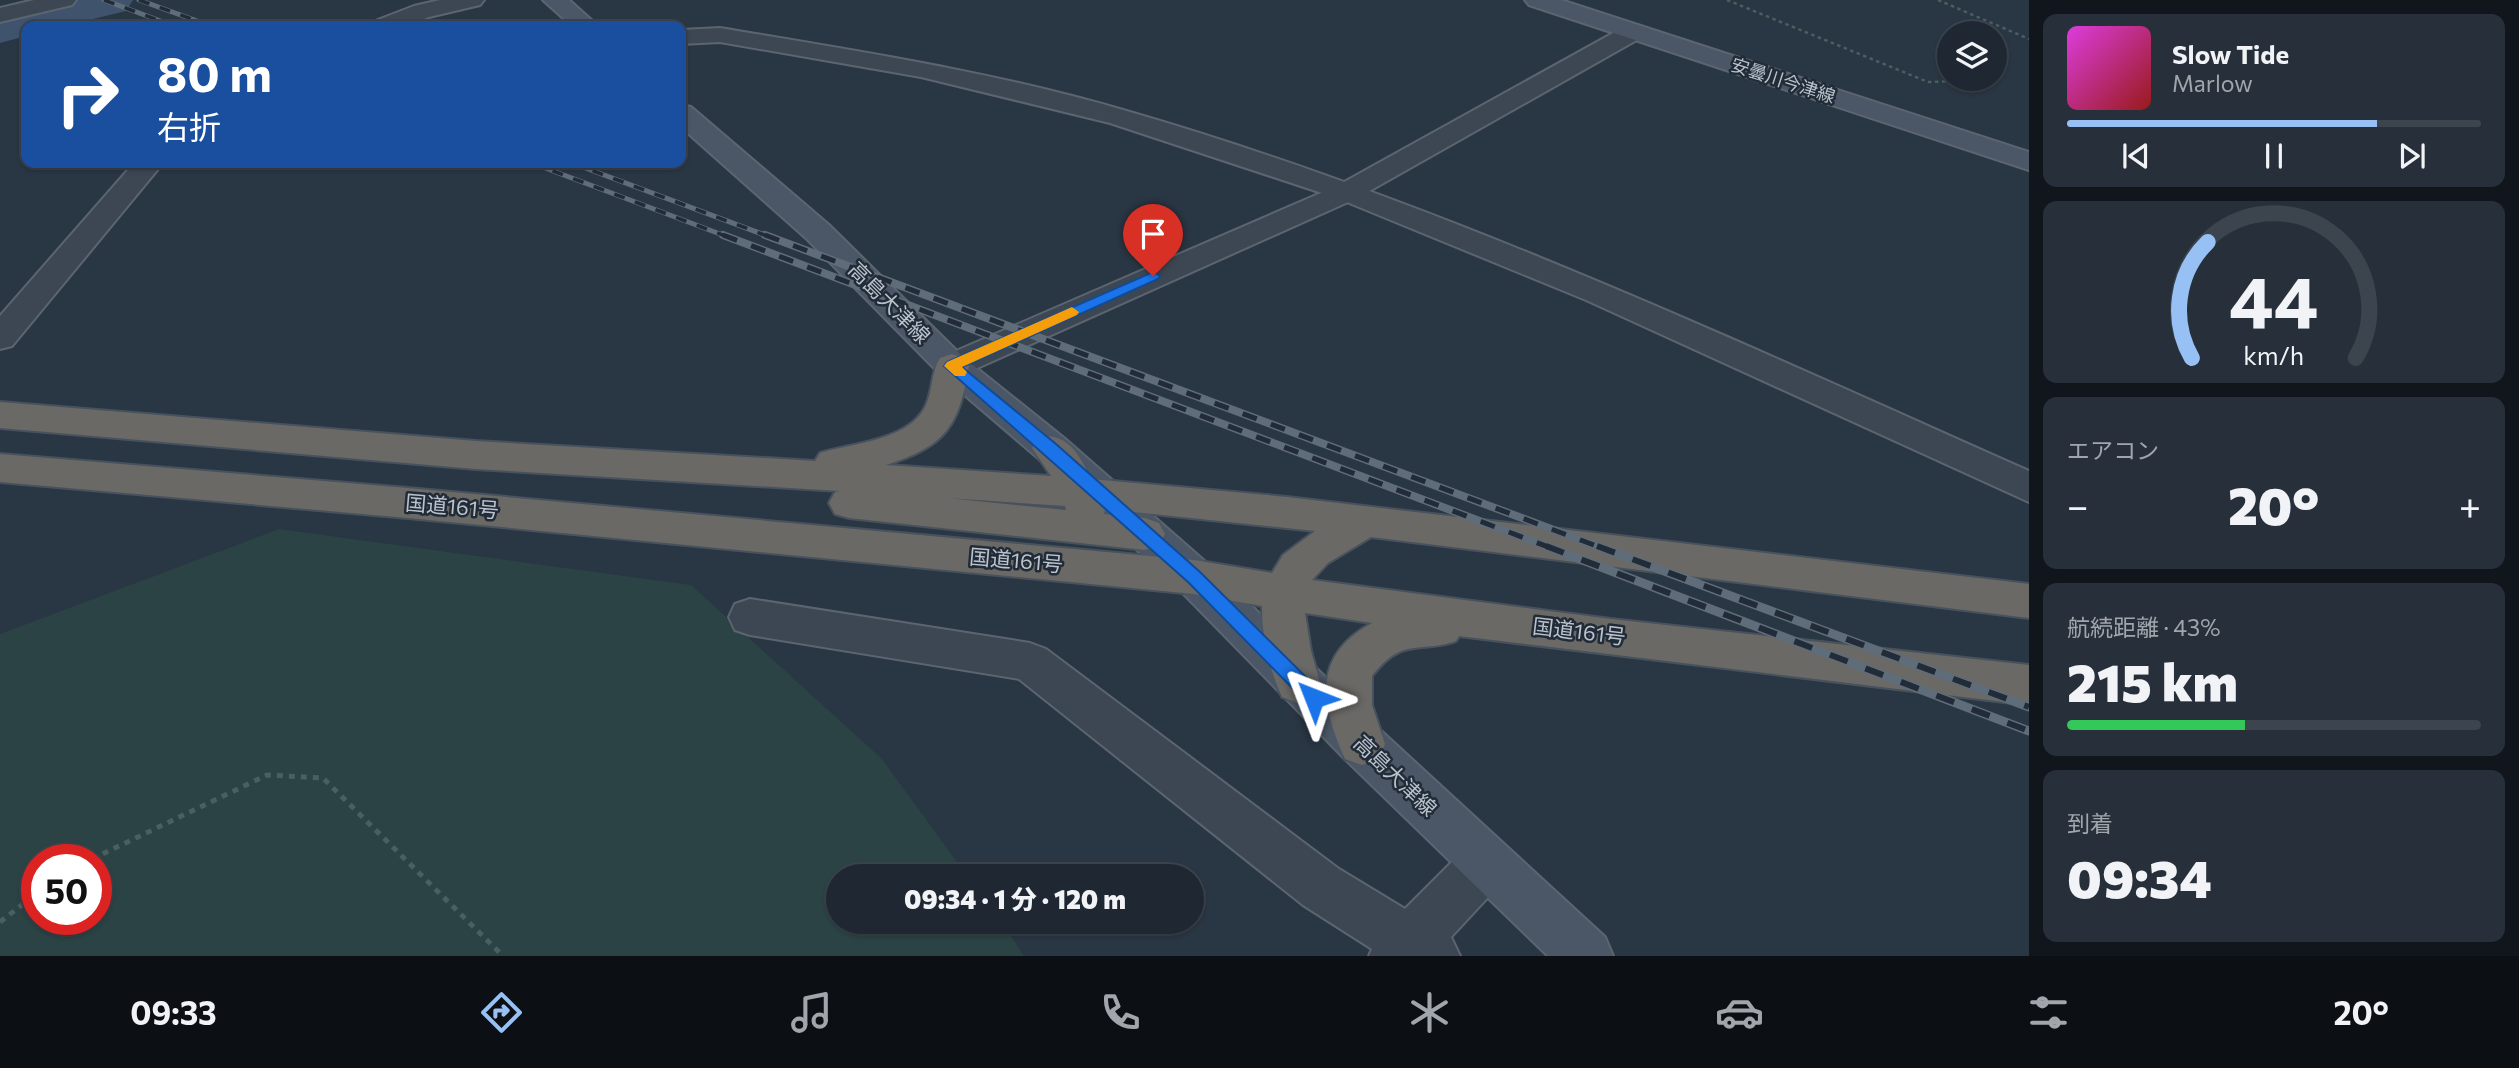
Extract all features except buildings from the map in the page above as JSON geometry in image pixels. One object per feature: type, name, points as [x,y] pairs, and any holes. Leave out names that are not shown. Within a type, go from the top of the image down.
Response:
[{"type":"highway","points":[[666,465],[815,465],[855,461],[882,453],[906,442],[940,415],[952,366]]},
{"type":"highway","points":[[0,415],[476,455],[666,465],[1090,504],[1145,534]]},
{"type":"highway","points":[[476,455],[580,476],[1366,522],[2029,601]]},
{"type":"highway","name":"国道161号","points":[[0,468],[408,503],[1194,577],[1282,593],[1513,624],[2029,685]]},
{"type":"highway","points":[[1049,565],[1072,547],[1090,504]]},
{"type":"highway","points":[[1298,683],[1287,649],[1282,593],[1294,568],[1326,541],[1366,522]]},
{"type":"highway","points":[[1362,744],[1351,714],[1348,680],[1353,666],[1373,646],[1404,630],[1513,624]]},
{"type":"main road","points":[[555,0],[580,21]]},
{"type":"main road","name":"安曇川今津線","points":[[1537,0],[2029,161]]},
{"type":"main road","name":"高島大津線","points":[[686,118],[727,156],[818,232],[952,366],[1051,448],[1090,504]]},
{"type":"main road","name":"高島大津線","points":[[1145,534],[1194,577],[1298,683],[1586,956]]},
{"type":"street","points":[[0,15],[64,0]]},
{"type":"street","points":[[397,21],[422,11],[472,0]]},
{"type":"street","points":[[952,366],[1347,192],[1633,32]]},
{"type":"street","points":[[686,37],[720,35],[921,69],[1119,117],[1347,192],[1598,293],[2029,487]]},
{"type":"street","points":[[0,338],[145,168]]},
{"type":"street","points":[[750,617],[1030,662],[1321,887],[1413,951],[1486,863]]},
{"type":"path","points":[[1727,0],[1928,82],[1937,82]]},
{"type":"path","points":[[1938,0],[2029,39]]},
{"type":"path","points":[[112,849],[267,775],[323,778],[503,956]]},
{"type":"path","points":[[0,922],[21,906]]},
{"type":"green space","points":[[279,529],[691,585],[882,759],[959,864],[826,864],[826,934],[1010,934],[1024,956],[0,956],[0,634]]},
{"type":"waterway","points":[[24,21],[108,0]]},
{"type":"waterway","points":[[0,27],[21,22]]},
{"type":"railway","points":[[104,0],[161,21]]},
{"type":"railway","points":[[139,0],[197,21]]},
{"type":"railway","points":[[545,168],[728,237]]},
{"type":"railway","points":[[585,168],[770,237]]},
{"type":"railway","points":[[723,235],[1551,548]]},
{"type":"railway","points":[[765,235],[1602,548]]},
{"type":"railway","points":[[1546,546],[2029,731]]},
{"type":"railway","points":[[1597,546],[2029,707]]},
{"type":"slow traffic","points":[[960,372],[952,366],[1072,312]]},
{"type":"route","points":[[1153,276],[952,366],[1051,448],[1194,577],[1314,698]]}]
